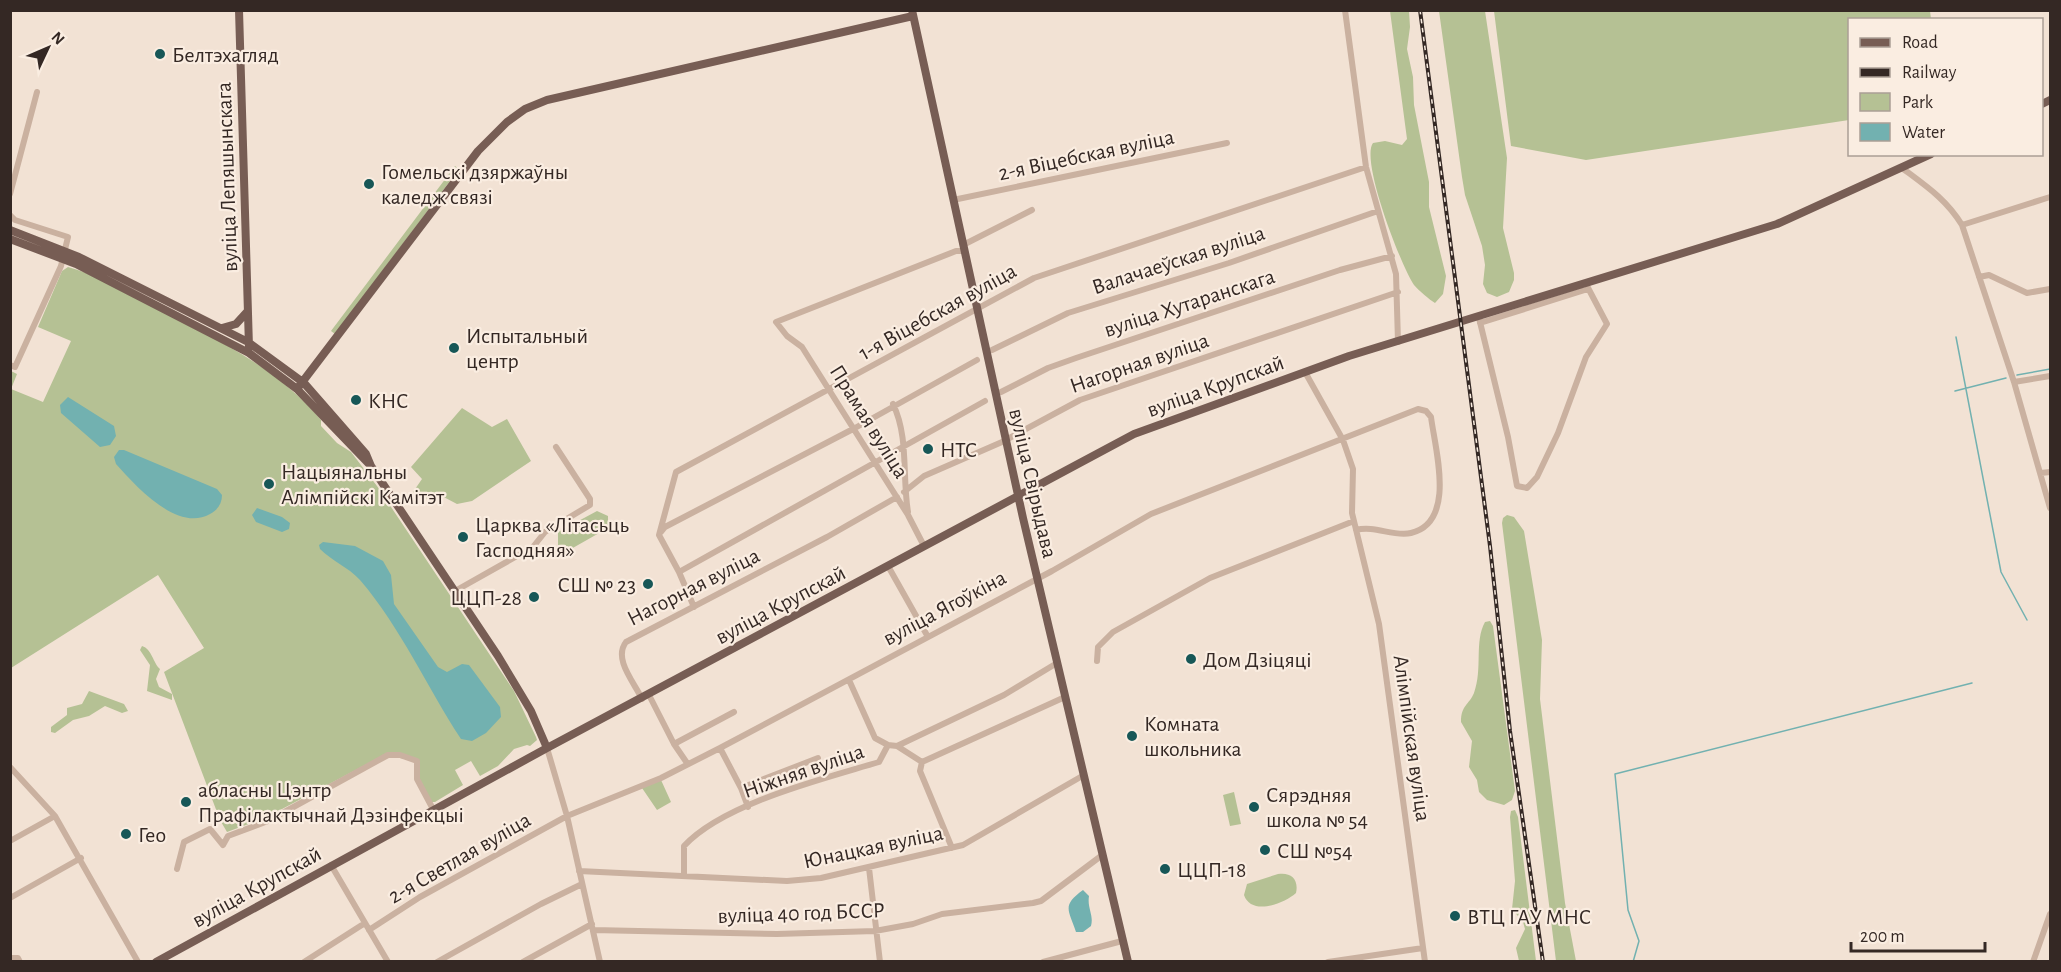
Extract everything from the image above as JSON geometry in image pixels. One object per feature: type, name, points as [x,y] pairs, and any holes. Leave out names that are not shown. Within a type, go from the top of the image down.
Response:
[{"type":"main road","name":"вуліца Лепяшынскага","points":[[239,10],[249,353]]},
{"type":"main road","points":[[300,386],[478,151],[525,110],[555,98],[912,13]]},
{"type":"main road","name":"вуліца Свірыдава","points":[[912,13],[1005,439],[1101,856],[1128,962]]},
{"type":"main road","name":"вуліца Крупскай","points":[[156,962],[331,865],[1134,434],[1305,372],[1442,329],[1479,321],[1777,224],[1927,156]]},
{"type":"main road","points":[[10,230],[248,342],[300,386],[371,466],[524,698],[548,748]]},
{"type":"main road","points":[[10,239],[64,255],[249,353],[300,386]]},
{"type":"main road","points":[[220,327],[236,324],[248,311]]},
{"type":"street","points":[[1345,10],[1366,167],[1392,256],[1398,292],[1398,342]]},
{"type":"street","points":[[10,194],[37,92]]},
{"type":"street","name":"2-я Віцебская вуліца","points":[[953,200],[1227,142]]},
{"type":"street","name":"1-я Віцебская вуліца","points":[[658,535],[676,472],[977,309],[1054,270],[1366,167]]},
{"type":"street","points":[[1902,168],[1951,206],[1962,225],[2014,382],[2050,508]]},
{"type":"street","points":[[1962,225],[2050,197]]},
{"type":"street","name":"2-я Віцебская вуліца","points":[[776,322],[963,248],[1032,210]]},
{"type":"street","name":"Валачаеўская вуліца","points":[[992,350],[1068,313],[1238,260],[1378,211]]},
{"type":"street","points":[[10,215],[15,220],[68,237],[64,255],[15,367],[10,365]]},
{"type":"street","name":"вуліца Хутаранскага","points":[[1001,392],[1048,368],[1076,358],[1340,270],[1392,256]]},
{"type":"street","points":[[1979,277],[1989,275],[2027,293],[2050,289]]},
{"type":"street","points":[[1479,321],[1508,437],[1514,477],[1517,486],[1527,488],[1537,477],[1558,433],[1586,357],[1607,324],[1587,287]]},
{"type":"street","name":"Нагорная вуліца","points":[[904,492],[924,476],[1005,439],[1080,400],[1398,292]]},
{"type":"street","name":"Прамая вуліца","points":[[776,322],[787,336],[802,347],[908,514],[924,546]]},
{"type":"street","points":[[694,607],[679,572],[658,535],[665,527],[855,428],[893,404],[977,360]]},
{"type":"street","points":[[1097,661],[1098,647],[1113,632],[1210,578],[1354,521],[1353,469],[1343,440],[1305,372]]},
{"type":"street","points":[[2014,382],[2050,375]]},
{"type":"street","points":[[679,572],[876,464],[904,448],[912,440],[985,401]]},
{"type":"street","points":[[893,404],[900,419],[904,448],[904,492],[908,514]]},
{"type":"street","name":"вуліца Ягоўкіна","points":[[567,816],[661,778],[720,748],[1037,578],[1151,514],[1418,409],[1426,411],[1431,417],[1441,496],[1435,516],[1421,529],[1411,532],[1398,534],[1365,528],[1356,530]]},
{"type":"street","points":[[455,591],[532,547],[545,532],[590,505],[590,500],[556,447]]},
{"type":"street","points":[[2040,473],[2050,472]]},
{"type":"street","name":"Нагорная вуліца","points":[[645,697],[621,656],[621,648],[626,642],[827,537],[897,497]]},
{"type":"street","name":"Алімпійская вуліца","points":[[1354,521],[1379,624],[1425,962]]},
{"type":"street","points":[[888,566],[928,637]]},
{"type":"street","points":[[897,746],[1004,695],[1057,663]]},
{"type":"street","points":[[849,680],[874,738],[888,745]]},
{"type":"street","points":[[645,697],[687,763]]},
{"type":"street","points":[[952,848],[920,771],[922,762],[1065,697]]},
{"type":"street","points":[[674,744],[734,712]]},
{"type":"street","name":"Ніжняя вуліца","points":[[684,876],[684,846],[698,831],[781,791],[879,762],[888,745],[897,746],[922,762]]},
{"type":"street","points":[[548,748],[567,816],[600,962]]},
{"type":"street","points":[[720,748],[741,788],[748,807]]},
{"type":"street","points":[[177,868],[184,842],[210,829],[223,845],[228,836],[268,821],[388,755],[400,755],[417,761],[417,779],[434,810]]},
{"type":"street","points":[[741,788],[818,758]]},
{"type":"street","points":[[10,766],[55,816],[81,858],[138,962]]},
{"type":"street","name":"Юнацкая вуліца","points":[[579,871],[802,881],[869,868],[971,842],[1084,775]]},
{"type":"street","points":[[10,841],[55,816]]},
{"type":"street","name":"2-я Светлая вуліца","points":[[369,930],[420,897],[567,816]]},
{"type":"street","name":"вуліца 40 год БССР","points":[[592,927],[777,934],[875,931],[913,924],[942,914],[1033,903],[1047,896],[1101,856]]},
{"type":"street","points":[[10,898],[81,858]]},
{"type":"street","points":[[331,865],[388,962]]},
{"type":"street","points":[[869,868],[880,962]]},
{"type":"street","points":[[437,962],[541,904],[582,884]]},
{"type":"street","points":[[2033,962],[2050,914]]},
{"type":"street","points":[[304,962],[365,923]]},
{"type":"street","points":[[524,962],[592,927]]},
{"type":"street","points":[[1043,962],[1122,941]]},
{"type":"street","points":[[1328,962],[1423,948]]},
{"type":"street","points":[[10,958],[18,958],[20,962]]},
{"type":"green space","points":[[1390,11],[1409,11],[1410,27],[1407,49],[1413,77],[1414,105],[1429,182],[1429,207],[1446,276],[1443,294],[1435,303],[1414,285],[1408,274],[1384,213],[1372,170],[1370,153],[1373,143],[1385,141],[1402,145],[1407,139]]},
{"type":"green space","points":[[1439,11],[1485,11],[1507,158],[1503,228],[1514,273],[1509,292],[1497,297],[1487,293],[1483,284],[1485,265],[1482,246],[1465,195]]},
{"type":"green space","points":[[1494,11],[1930,11],[1931,18],[1848,18],[1848,120],[1586,160],[1511,146]]},
{"type":"green space","points":[[455,166],[459,169],[335,334],[331,331]]},
{"type":"green space","points":[[68,267],[104,281],[212,337],[260,366],[303,400],[321,420],[321,426],[337,443],[351,452],[377,486],[514,691],[537,740],[530,746],[514,749],[498,766],[480,776],[471,761],[455,770],[463,785],[435,802],[432,802],[418,782],[416,761],[384,755],[267,817],[227,832],[220,820],[164,672],[204,648],[158,575],[11,668],[11,389],[43,402],[71,341],[38,327],[62,271]]},
{"type":"green space","points":[[11,371],[17,374],[11,389]]},
{"type":"green space","points":[[462,408],[492,427],[507,419],[531,461],[472,501],[457,504],[436,493],[431,499],[419,497],[413,492],[422,479],[411,467]]},
{"type":"green space","points":[[597,511],[608,516],[608,528],[571,549],[558,546],[558,532]]},
{"type":"green space","points":[[1507,515],[1514,517],[1524,531],[1542,640],[1540,699],[1565,903],[1576,961],[1556,961],[1502,523],[1503,518]]},
{"type":"green space","points":[[1490,621],[1493,626],[1515,791],[1512,800],[1504,805],[1487,800],[1479,792],[1477,780],[1469,767],[1472,741],[1461,722],[1462,712],[1477,684],[1482,630],[1485,622]]},
{"type":"green space","points":[[142,646],[148,650],[160,669],[156,679],[159,687],[172,694],[172,700],[147,691],[150,665],[140,650]]},
{"type":"green space","points":[[89,691],[124,704],[128,711],[122,713],[105,706],[89,716],[73,720],[55,733],[51,732],[51,727],[67,715],[67,708],[82,704]]},
{"type":"green space","points":[[661,780],[671,802],[657,810],[642,788]]},
{"type":"green space","points":[[1234,792],[1241,824],[1230,826],[1223,795]]},
{"type":"green space","points":[[1515,810],[1518,817],[1536,961],[1519,961],[1516,948],[1525,929],[1523,922],[1512,909],[1515,881],[1510,817],[1511,811]]},
{"type":"green space","points":[[1278,874],[1290,875],[1295,880],[1296,893],[1284,901],[1268,906],[1253,905],[1248,901],[1244,895],[1247,884]]},
{"type":"water","points":[[68,397],[114,426],[116,436],[110,445],[100,447],[61,413],[60,405]]},
{"type":"water","points":[[119,450],[124,450],[217,489],[222,495],[219,506],[210,514],[197,518],[184,517],[171,512],[145,494],[116,464],[114,457]]},
{"type":"water","points":[[257,508],[282,517],[290,523],[289,529],[282,532],[256,522],[252,515]]},
{"type":"water","points":[[323,542],[355,546],[383,561],[391,575],[394,604],[438,667],[447,672],[462,664],[469,665],[500,707],[501,717],[486,733],[472,741],[461,739],[375,598],[350,571],[320,549],[319,545]]},
{"type":"water","points":[[1083,890],[1089,896],[1092,922],[1091,926],[1083,932],[1076,932],[1069,913],[1069,905]]},
{"type":"waterway","points":[[1956,337],[2001,572],[2027,620]]},
{"type":"waterway","points":[[2017,375],[2050,369]]},
{"type":"waterway","points":[[1955,391],[2006,378]]},
{"type":"waterway","points":[[1633,962],[1639,941],[1628,910],[1615,774],[1972,683]]},
{"type":"railway","points":[[1420,10],[1490,546],[1510,731],[1543,962]]},
{"type":"place","name":"Белтэхагляд","points":[[160,54]]},
{"type":"place","name":"Гомельскі дзяржаўны каледж связі","points":[[369,184]]},
{"type":"place","name":"Испытальный центр","points":[[454,348]]},
{"type":"place","name":"КНС","points":[[356,400]]},
{"type":"place","name":"НТС","points":[[928,449]]},
{"type":"place","name":"Нацыянальны Алімпійскі Камітэт","points":[[269,484]]},
{"type":"place","name":"Царква «Літасьць Гасподняя»","points":[[463,537]]},
{"type":"place","name":"СШ № 23","points":[[648,584]]},
{"type":"place","name":"ЦЦП-28","points":[[534,597]]},
{"type":"place","name":"Дом Дзіцяці","points":[[1191,659]]},
{"type":"place","name":"Комната школьника","points":[[1132,736]]},
{"type":"place","name":"абласны Цэнтр Прафілактычнай Дэзінфекцыі","points":[[186,802]]},
{"type":"place","name":"Сярэдняя школа № 54","points":[[1254,807]]},
{"type":"place","name":"Гео","points":[[126,834]]},
{"type":"place","name":"СШ №54","points":[[1265,850]]},
{"type":"place","name":"ЦЦП-18","points":[[1165,869]]},
{"type":"place","name":"ВТЦ ГАУ МНС","points":[[1455,916]]}]
